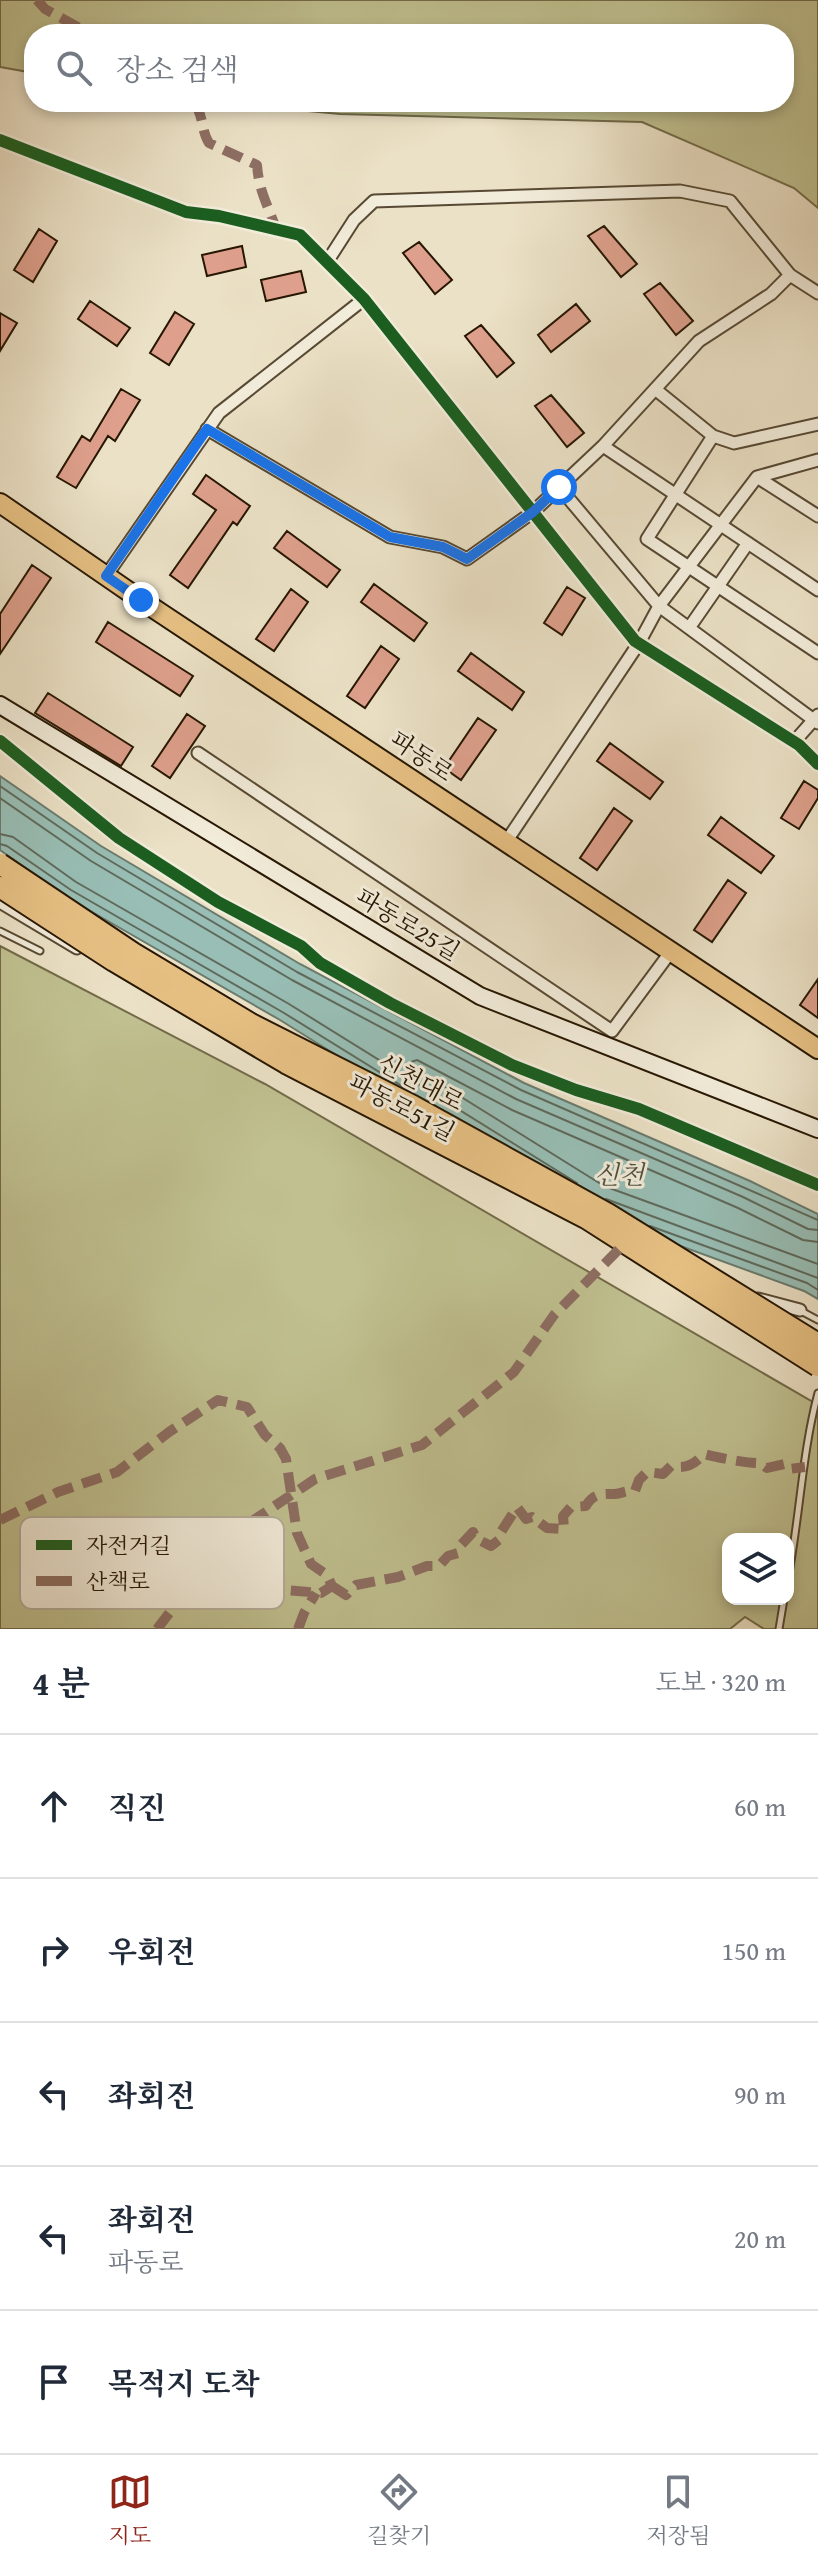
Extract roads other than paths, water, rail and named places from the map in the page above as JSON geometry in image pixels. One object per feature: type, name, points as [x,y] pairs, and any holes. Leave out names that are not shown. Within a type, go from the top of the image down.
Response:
[{"type":"highway","name":"신천대로","points":[[0,864],[133,953],[251,1024],[413,1106],[594,1206],[818,1344]]},
{"type":"highway","name":"신천대로","points":[[0,887],[114,961],[286,1063],[586,1218],[818,1366]]},
{"type":"main road","name":"파동로","points":[[0,503],[818,1049]]},
{"type":"street","points":[[0,140],[186,212],[219,216],[300,235],[364,299],[639,643],[794,742],[818,764]]},
{"type":"street","points":[[327,262],[354,220],[374,201],[680,191],[730,201],[790,275],[818,293]]},
{"type":"street","points":[[207,429],[390,537],[443,547],[467,559],[533,512],[603,446],[699,341],[771,294],[790,275]]},
{"type":"street","points":[[106,576],[219,413],[364,299]]},
{"type":"street","points":[[655,389],[713,436],[734,443],[818,424]]},
{"type":"street","points":[[713,436],[647,539],[818,653]]},
{"type":"street","points":[[603,446],[818,590]]},
{"type":"street","points":[[506,842],[639,643],[659,606],[757,477],[818,460]]},
{"type":"street","points":[[757,477],[818,516]]},
{"type":"street","points":[[559,487],[659,606],[817,719],[794,742]]},
{"type":"street","points":[[689,628],[748,543]]},
{"type":"street","name":"파동로25길","points":[[0,705],[480,996],[606,1037],[818,1129]]},
{"type":"street","points":[[198,753],[606,1037],[672,950]]},
{"type":"street","name":"파동로51길","points":[[0,902],[303,1079],[622,1246],[662,1275],[800,1310]]},
{"type":"lane","points":[[0,931],[40,951]]},
{"type":"lane","points":[[800,1310],[818,1320]]},
{"type":"lane","points":[[794,1546],[812,1415],[818,1393]]},
{"type":"lane","points":[[779,1629],[783,1605]]},
{"type":"water","name":"신천","points":[[0,776],[101,846],[300,964],[524,1083],[750,1181],[818,1214],[818,1299],[804,1291],[590,1213],[280,1020],[66,897],[0,850]]}]
